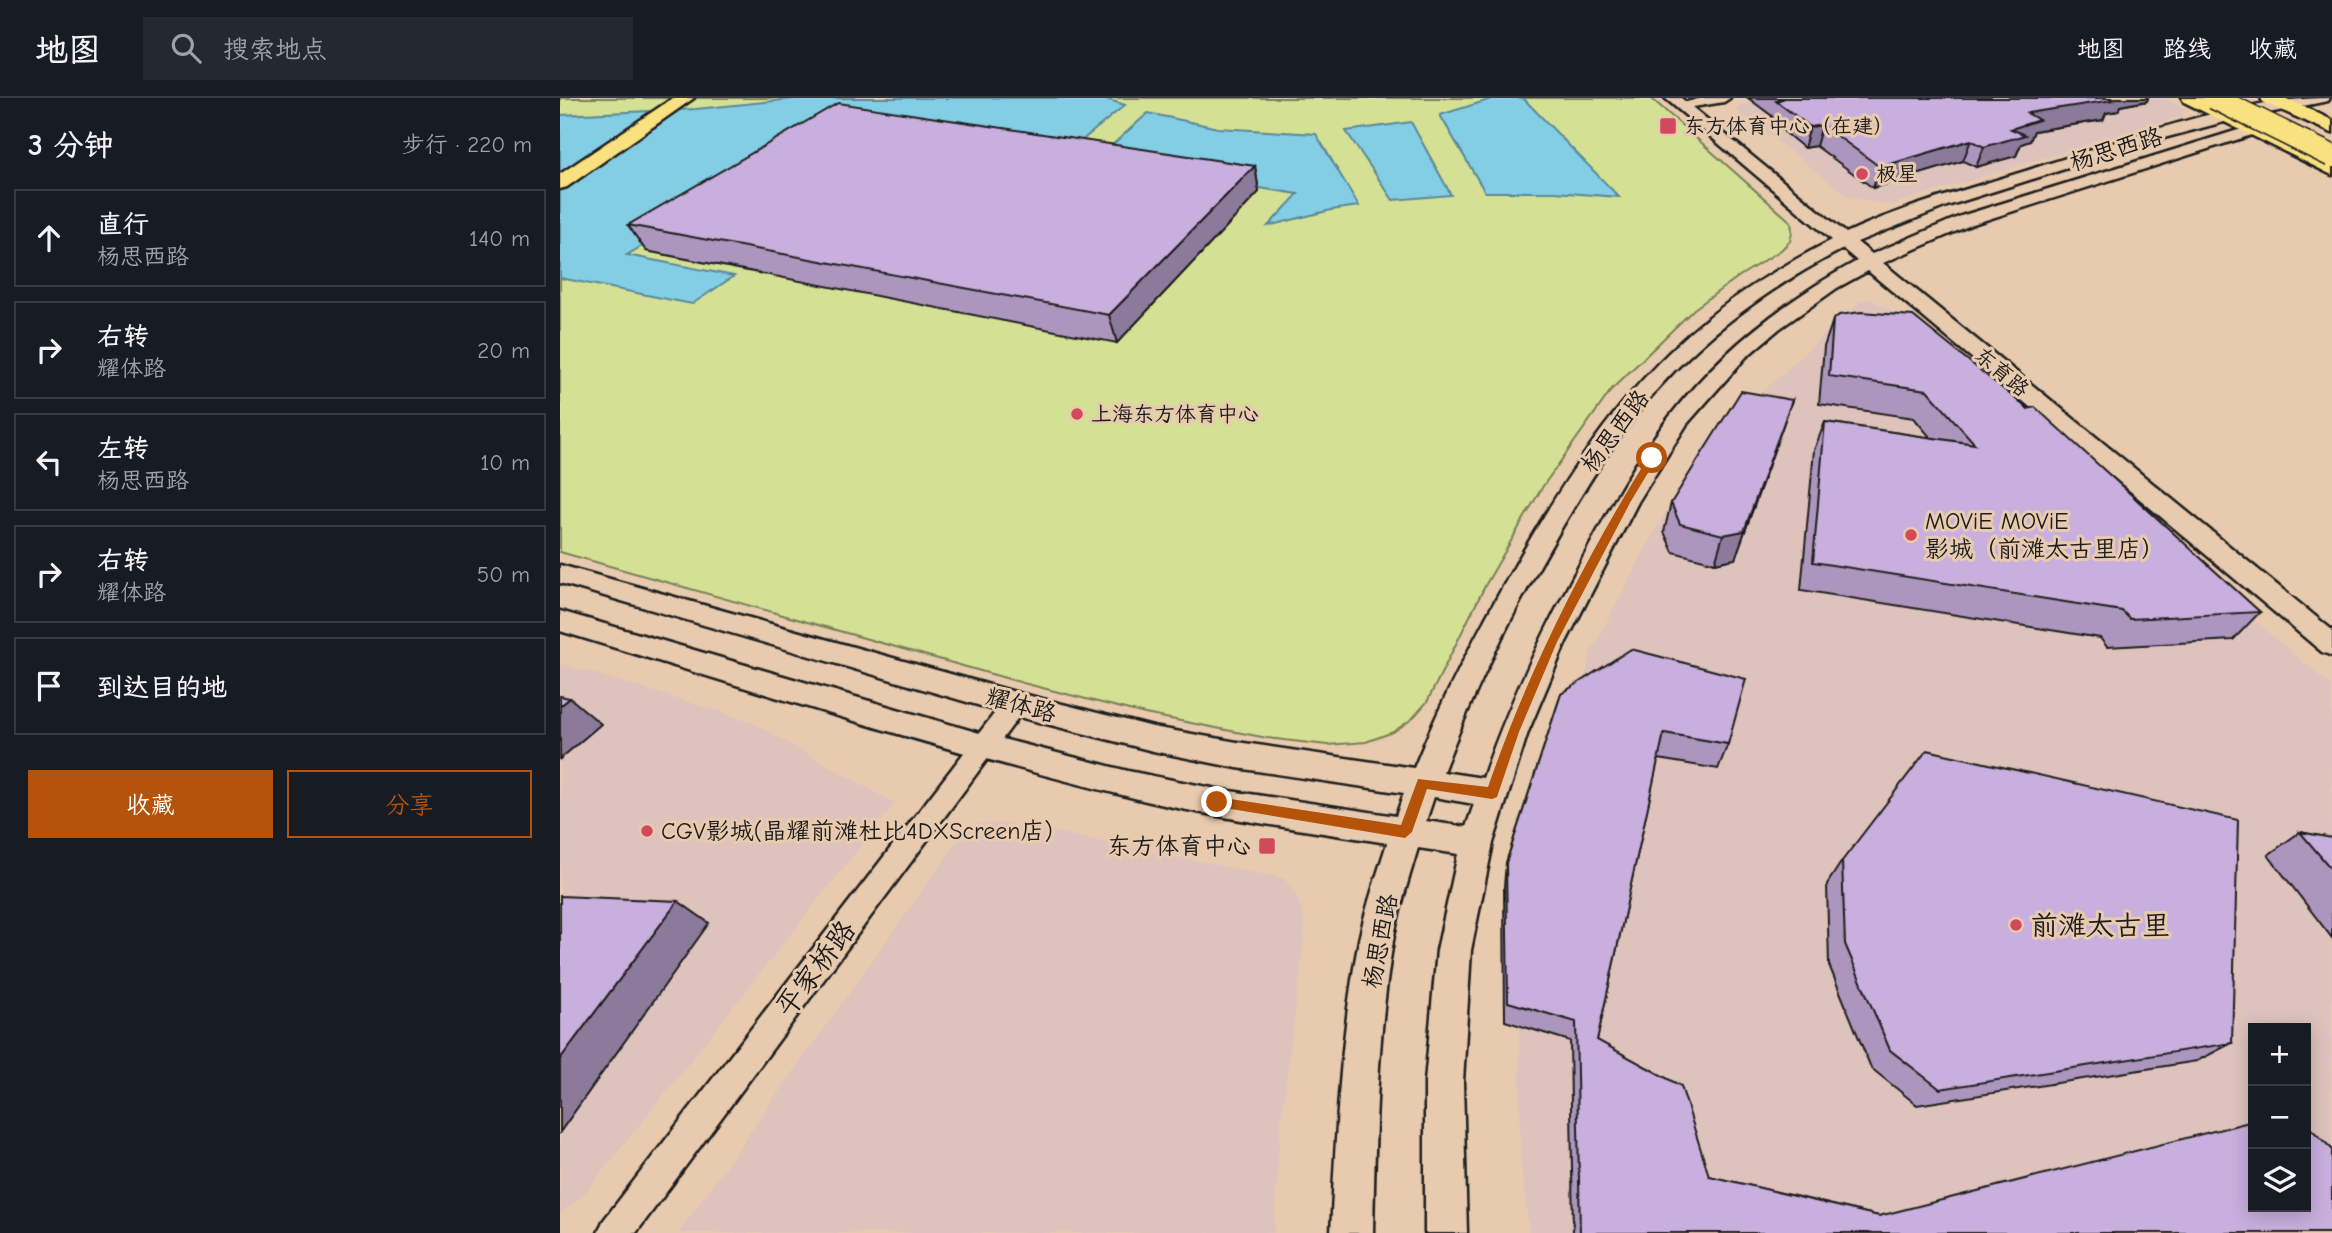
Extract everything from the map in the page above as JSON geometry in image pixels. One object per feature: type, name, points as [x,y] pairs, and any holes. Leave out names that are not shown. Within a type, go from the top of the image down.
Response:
[{"type":"highway","points":[[2214,98],[2332,156]]},
{"type":"highway","points":[[2249,98],[2332,138]]},
{"type":"main road","points":[[2191,98],[2332,169]]},
{"type":"main road","points":[[2270,98],[2332,127]]},
{"type":"main road","points":[[560,165],[669,100]]},
{"type":"main road","points":[[560,183],[669,100]]},
{"type":"street","points":[[1683,101],[1724,98]]},
{"type":"street","points":[[2290,107],[2323,98]]},
{"type":"street","name":"东育路","points":[[1683,101],[1851,238],[2332,645]]},
{"type":"street","name":"杨思西路","points":[[1352,1233],[1359,1079],[1377,940],[1405,832],[1451,710],[1494,623],[1575,485],[1632,404],[1698,336],[1732,308],[1794,267],[1851,238],[1937,204],[2227,116],[2290,107]]},
{"type":"street","name":"杨思西路","points":[[1446,1233],[1444,1082],[1454,950],[1477,843],[1513,732],[1552,642],[1626,501],[1678,420],[1739,353],[1772,325],[1830,284],[1876,259],[1968,220],[2253,130],[2290,107]]},
{"type":"street","name":"东育路","points":[[1876,259],[2332,620]]},
{"type":"street","name":"耀体路","points":[[560,574],[1015,704],[1153,739],[1237,755],[1492,793]]},
{"type":"street","name":"耀体路","points":[[560,621],[983,746],[1141,787],[1217,802],[1477,843]]},
{"type":"street","name":"平家桥路","points":[[615,1233],[1015,704]]},
{"type":"shaded area","points":[[1778,98],[2164,98],[2182,107],[2185,112],[2180,117],[1891,205],[1851,198],[1735,110],[1741,104]]},
{"type":"shaded area","name":"前滩太古里","points":[[1869,299],[1900,315],[2091,482],[2332,686],[2332,1233],[1529,1233],[1520,1155],[1519,987],[1553,799],[1591,651],[1705,444],[1861,301]]},
{"type":"shaded area","points":[[560,663],[748,720],[895,803],[588,1190],[560,1215]]},
{"type":"shaded area","points":[[1009,823],[1284,878],[1297,896],[1305,920],[1303,951],[1280,1133],[1274,1233],[678,1233],[958,840],[975,824]]},
{"type":"green space","name":"上海东方体育中心","points":[[560,98],[1651,98],[1791,222],[1792,232],[1790,241],[1781,250],[1694,309],[1612,389],[1543,486],[1486,584],[1427,702],[1412,719],[1393,732],[1366,742],[1327,745],[1267,738],[1145,714],[1023,683],[560,552]]},
{"type":"water","points":[[803,98],[1103,98],[1125,105],[1063,156],[848,122],[627,255],[734,276],[692,304],[560,278],[560,115],[696,109]]},
{"type":"water","points":[[1495,98],[1523,98],[1619,197],[1555,192],[1485,192],[1440,115]]},
{"type":"water","points":[[1148,113],[1218,128],[1316,134],[1359,206],[1331,210],[1268,226],[1298,194],[1093,162]]},
{"type":"water","points":[[1411,122],[1451,195],[1393,200],[1346,131]]},
{"type":"building","points":[[1780,98],[2113,100],[2027,113],[2039,120],[2011,129],[2025,135],[1984,147],[1971,140],[1880,167],[1822,125],[1810,127],[1776,101],[1782,99]]},
{"type":"building","points":[[838,103],[1255,166],[1109,315],[628,225]]},
{"type":"building","points":[[1861,312],[1913,316],[2028,409],[2035,407],[2260,612],[2130,619],[2122,611],[1813,562],[1825,422],[1975,444],[1927,390],[1829,376],[1833,320],[1839,315]]},
{"type":"building","points":[[1741,391],[1792,400],[1744,531],[1723,535],[1680,524],[1671,503]]},
{"type":"building","points":[[1631,649],[1746,679],[1728,744],[1664,733],[1597,1040],[1681,1086],[1709,1176],[1879,1216],[2248,1122],[2248,1212],[2311,1212],[2311,1129],[2332,1149],[2332,1233],[1580,1233],[1576,1022],[1508,1002],[1506,863],[1561,694]]},
{"type":"building","points":[[560,696],[570,698],[560,706]]},
{"type":"building","name":"前滩太古里","points":[[1927,750],[2238,820],[2232,1043],[1940,1089],[1890,1050],[1845,944],[1842,861]]},
{"type":"building","points":[[2300,832],[2332,838],[2332,870]]},
{"type":"building","points":[[560,896],[678,901],[560,1059]]},
{"type":"place","name":"东方体育中心（在建）","points":[[1668,126]]},
{"type":"place","name":"极星","points":[[1862,174]]},
{"type":"place","name":"上海东方体育中心","points":[[1077,414]]},
{"type":"place","name":"MOViE MOViE 影城（前滩太古里店）","points":[[1911,535]]},
{"type":"place","name":"CGV影城(晶耀前滩杜比4DXScreen店)","points":[[647,831]]},
{"type":"place","name":"东方体育中心","points":[[1267,846]]},
{"type":"place","name":"前滩太古里","points":[[2016,925]]},
{"type":"route","points":[[1217,802],[1405,832],[1423,783],[1492,793],[1513,732],[1552,642],[1626,501],[1652,458]]}]
